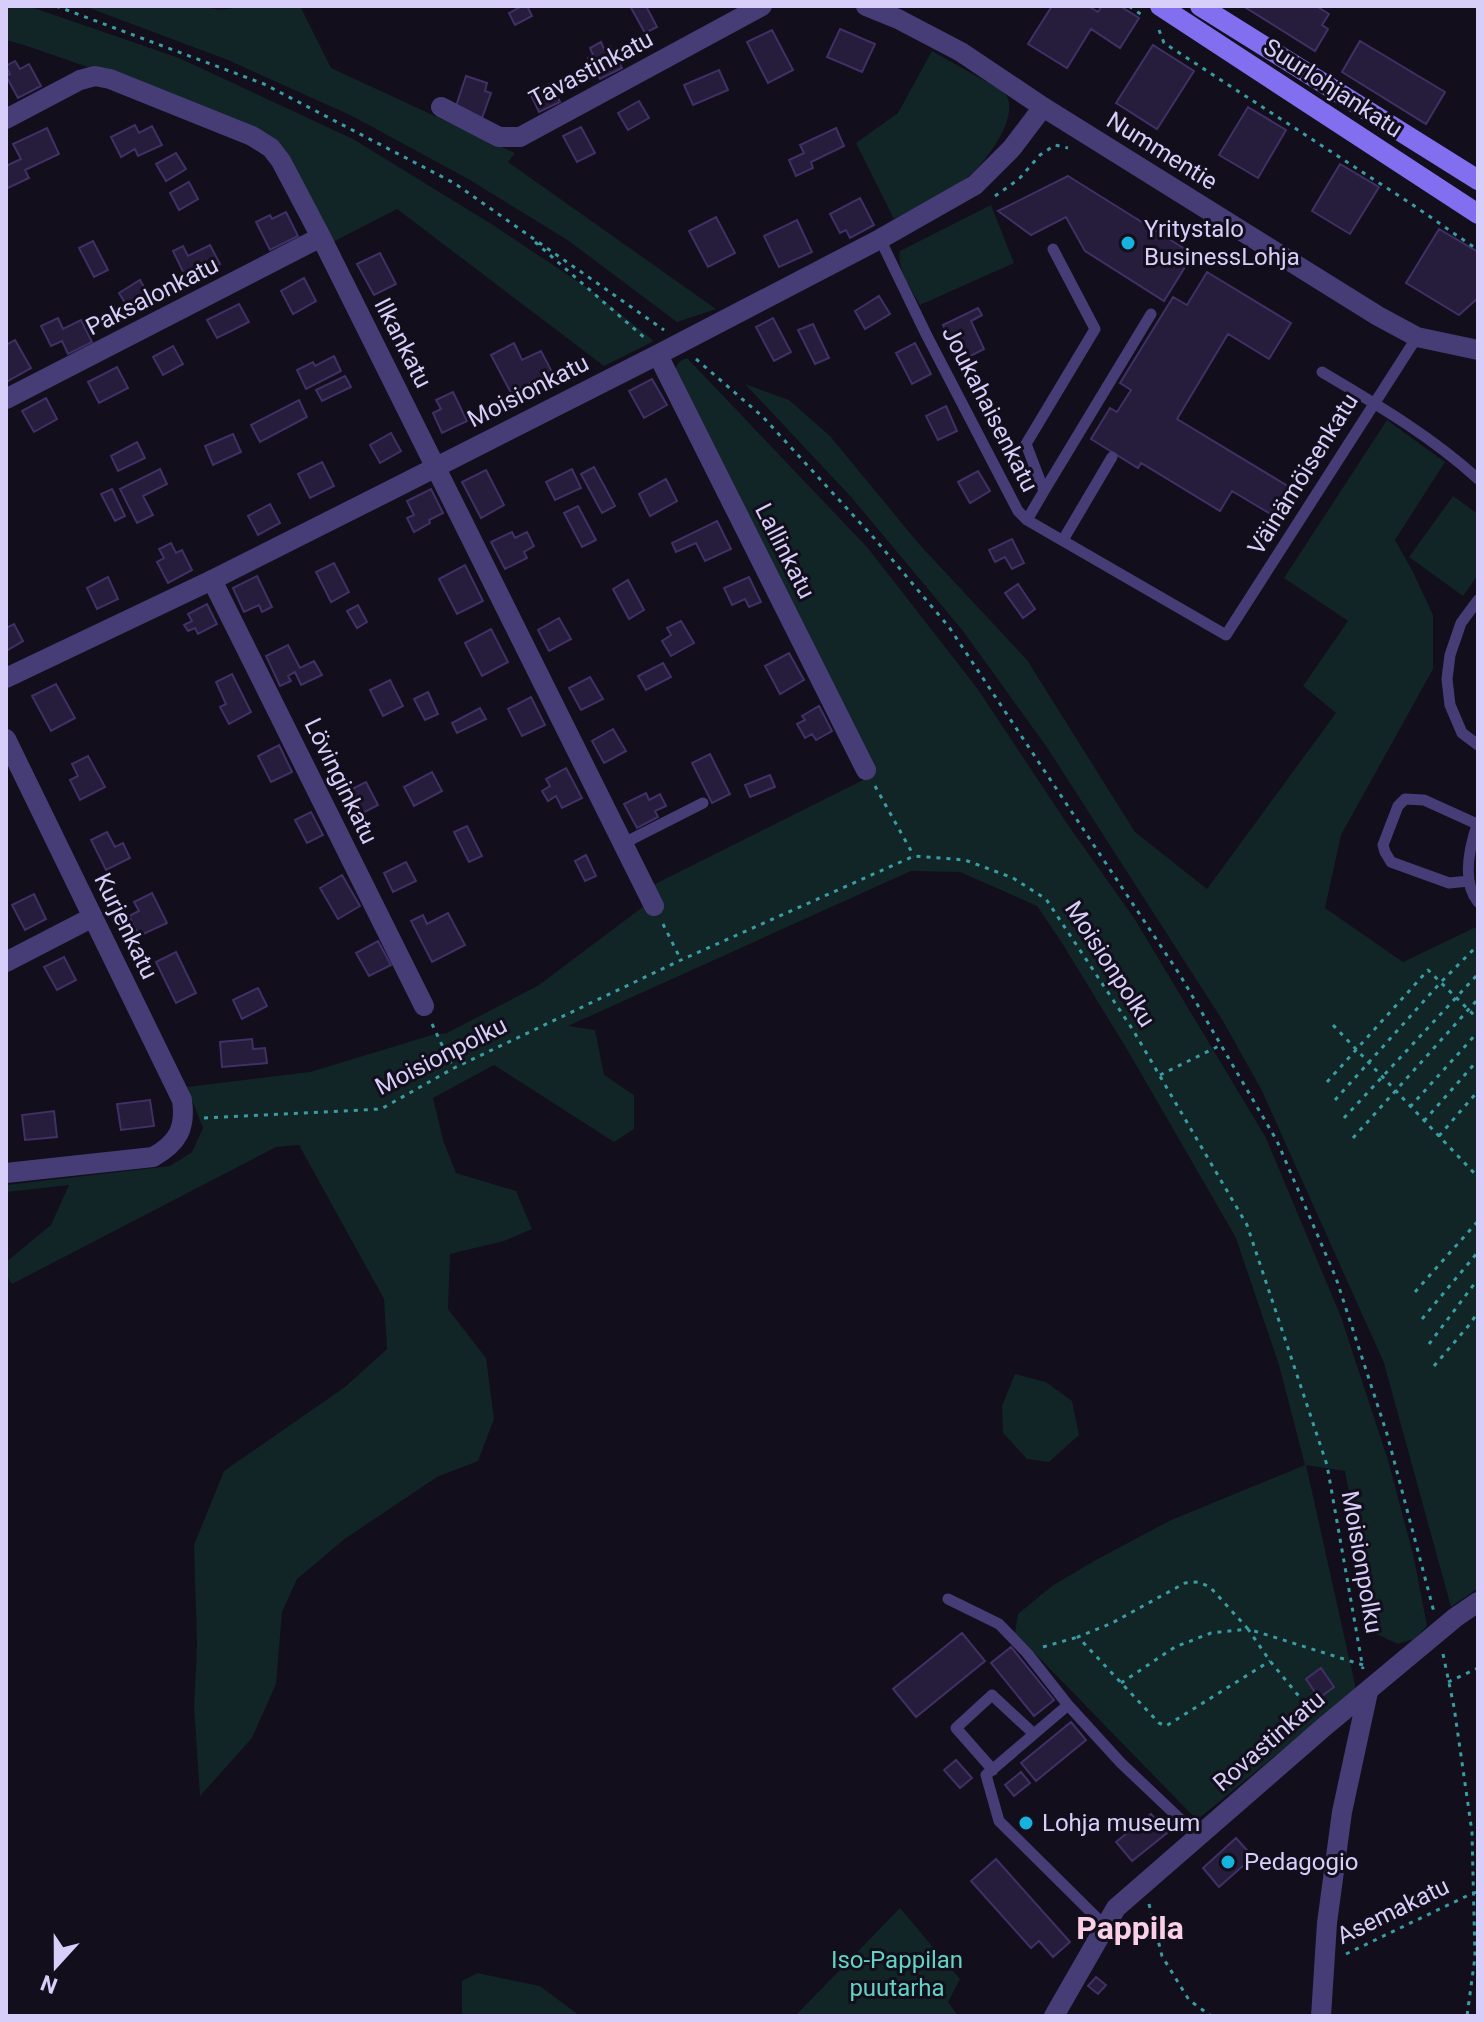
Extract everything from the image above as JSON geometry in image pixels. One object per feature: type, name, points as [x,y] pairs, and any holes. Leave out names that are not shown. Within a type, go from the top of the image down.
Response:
[{"type":"main road","name":"Suurlohjankatu","points":[[1200,6],[1478,180]]},
{"type":"main road","name":"Suurlohjankatu","points":[[1155,17],[1478,214]]},
{"type":"street","name":"Tavastinkatu","points":[[441,107],[499,137],[520,137],[762,6]]},
{"type":"street","name":"Nummentie","points":[[866,6],[961,52],[1043,107],[1378,316],[1417,337],[1478,350]]},
{"type":"street","name":"Ilkankatu","points":[[6,119],[80,80],[95,76],[110,79],[252,136],[271,148],[321,237],[654,906]]},
{"type":"street","name":"Moisionkatu","points":[[6,678],[212,580],[880,239],[975,185],[1012,148],[1043,107]]},
{"type":"street","name":"Paksalonkatu","points":[[6,399],[321,237]]},
{"type":"street","name":"Lallinkatu","points":[[660,354],[866,770]]},
{"type":"street","name":"Lövinginkatu","points":[[212,580],[424,1006]]},
{"type":"street","name":"Kurjenkatu","points":[[6,739],[182,1100],[185,1119]]},
{"type":"street","points":[[6,962],[93,917]]},
{"type":"street","points":[[6,1173],[153,1157],[168,1149],[185,1119]]},
{"type":"street","name":"Rovastinkatu","points":[[1054,2016],[1116,1908],[1324,1727],[1478,1602]]},
{"type":"street","points":[[1321,2016],[1327,1923],[1342,1812],[1368,1692]]},
{"type":"lane","name":"Joukahaisenkatu","points":[[880,239],[1018,511],[1027,520],[1226,635]]},
{"type":"lane","points":[[1044,491],[1026,444],[1095,329],[1053,249]]},
{"type":"lane","points":[[1027,520],[1151,314]]},
{"type":"lane","name":"Väinämöisenkatu","points":[[1226,635],[1417,337]]},
{"type":"lane","points":[[1322,372],[1402,420],[1478,479]]},
{"type":"lane","points":[[1063,540],[1112,457]]},
{"type":"lane","points":[[1478,600],[1461,623],[1450,655],[1447,679],[1450,705],[1462,733],[1478,745]]},
{"type":"lane","points":[[1469,881],[1449,883],[1391,862],[1383,845],[1398,806],[1405,799],[1424,800],[1478,823],[1470,847],[1469,881],[1478,902]]},
{"type":"lane","points":[[624,843],[703,803]]},
{"type":"lane","points":[[948,1599],[999,1624],[1121,1763],[1198,1836]]},
{"type":"lane","points":[[993,1770],[956,1728],[992,1695],[1034,1734]]},
{"type":"lane","points":[[1068,1705],[986,1775],[999,1821],[1105,1926]]},
{"type":"path","points":[[56,6],[264,84],[454,183],[667,332]]},
{"type":"path","points":[[1129,6],[1155,17],[1164,43],[1478,250]]},
{"type":"path","points":[[990,199],[1019,179],[1047,150],[1055,145],[1069,148]]},
{"type":"path","points":[[520,230],[660,354]]},
{"type":"path","points":[[693,357],[763,417],[874,538],[949,627],[1180,975],[1277,1141],[1336,1278],[1387,1434],[1436,1624]]},
{"type":"path","points":[[866,770],[914,856]]},
{"type":"path","name":"Moisionpolku","points":[[185,1119],[381,1109],[454,1068],[681,960],[914,856],[965,860],[1013,878],[1046,899],[1133,1030],[1247,1225],[1327,1465],[1368,1692]]},
{"type":"path","points":[[654,906],[681,960]]},
{"type":"path","points":[[1335,1100],[1478,945]]},
{"type":"path","points":[[1327,1082],[1428,970],[1478,1019]]},
{"type":"path","points":[[1344,1118],[1478,974]]},
{"type":"path","points":[[1353,1138],[1478,999]]},
{"type":"path","points":[[424,1006],[454,1068]]},
{"type":"path","points":[[1333,1025],[1478,1177]]},
{"type":"path","points":[[1410,1107],[1478,1032]]},
{"type":"path","points":[[1160,1075],[1221,1045]]},
{"type":"path","points":[[1424,1121],[1478,1060]]},
{"type":"path","points":[[1439,1136],[1478,1091]]},
{"type":"path","points":[[1415,1292],[1478,1221]]},
{"type":"path","points":[[1422,1319],[1478,1252]]},
{"type":"path","points":[[1429,1344],[1478,1279]]},
{"type":"path","points":[[1434,1366],[1478,1312]]},
{"type":"path","points":[[1027,1653],[1112,1623],[1185,1583],[1198,1582],[1210,1587],[1248,1629],[1324,1727]]},
{"type":"path","points":[[1121,1683],[1175,1647],[1211,1633],[1248,1629],[1363,1665]]},
{"type":"path","points":[[1078,1637],[1159,1723],[1166,1726],[1270,1661]]},
{"type":"path","points":[[1442,1653],[1472,1832],[1476,1893],[1475,1957],[1467,2016]]},
{"type":"path","points":[[1448,1682],[1478,1668]]},
{"type":"path","points":[[1144,1884],[1162,1956],[1189,2000],[1211,2016]]},
{"type":"path","name":"Asemakatu","points":[[1324,1964],[1476,1893]]},
{"type":"green space","points":[[6,6],[37,9],[179,58],[353,139],[493,225],[592,291],[654,341],[604,366],[397,209],[333,242],[283,150],[168,95],[6,40]]},
{"type":"green space","points":[[84,6],[206,6],[222,9],[300,6],[331,68],[515,153],[508,162],[716,309],[677,322],[569,241],[470,180],[352,116],[228,60]]},
{"type":"green space","points":[[932,51],[1005,93],[1009,115],[992,149],[970,175],[943,194],[894,219],[856,143],[898,113]]},
{"type":"green space","points":[[991,205],[1014,263],[920,305],[902,272],[900,251]]},
{"type":"green space","points":[[687,358],[867,547],[977,688],[1134,918],[1266,1138],[1341,1317],[1388,1460],[1414,1558],[1427,1626],[1414,1639],[1398,1644],[1376,1634],[1345,1471],[1306,1465],[1356,1689],[1197,1820],[1015,1633],[1018,1614],[1052,1586],[1169,1521],[1305,1465],[1279,1365],[1236,1238],[1131,1056],[1037,906],[960,872],[911,871],[568,1026],[595,1030],[604,1075],[634,1095],[634,1129],[614,1142],[494,1065],[433,1098],[443,1140],[456,1173],[516,1191],[532,1229],[504,1241],[450,1254],[448,1309],[486,1358],[494,1419],[478,1461],[437,1477],[346,1538],[297,1579],[282,1612],[276,1684],[252,1738],[200,1796],[194,1707],[197,1645],[194,1545],[224,1471],[345,1387],[387,1349],[384,1299],[299,1145],[276,1147],[12,1284],[6,1275],[6,1262],[51,1225],[69,1185],[6,1192],[6,1185],[170,1166],[192,1152],[203,1128],[187,1087],[310,1072],[447,1033],[539,985],[644,906],[651,886],[863,780],[871,762],[675,375],[678,364]]},
{"type":"green space","points":[[745,384],[789,400],[830,436],[919,544],[1027,660],[1135,832],[1207,889],[1336,713],[1303,686],[1348,621],[1284,578],[1387,420],[1445,462],[1395,540],[1433,615],[1433,669],[1341,835],[1325,908],[1403,962],[1478,926],[1478,1588],[1451,1607],[1384,1363],[1262,1091],[1223,1021],[1048,749],[963,631],[852,498]]},
{"type":"green space","points":[[1453,496],[1478,514],[1478,575],[1463,596],[1409,557]]},
{"type":"green space","points":[[1015,1374],[1046,1382],[1072,1401],[1079,1435],[1049,1462],[1027,1459],[1003,1433],[1002,1406]]},
{"type":"green space","name":"Iso-Pappilan puutarha","points":[[900,1908],[960,1979],[948,2002],[958,2016],[795,2016]]},
{"type":"green space","points":[[477,1973],[540,1986],[580,2016],[462,2016],[462,1981]]},
{"type":"building","points":[[527,6],[532,16],[515,25],[509,13]]},
{"type":"building","points":[[630,6],[646,6],[657,27],[645,33]]},
{"type":"building","points":[[1052,6],[1088,6],[1098,12],[1102,6],[1120,6],[1139,18],[1120,48],[1091,29],[1067,68],[1028,44]]},
{"type":"building","points":[[1243,6],[1316,6],[1329,14],[1322,25],[1328,29],[1315,51]]},
{"type":"building","points":[[840,29],[875,44],[862,72],[827,57]]},
{"type":"building","points":[[772,30],[793,70],[768,83],[747,42]]},
{"type":"building","points":[[1360,41],[1445,92],[1426,124],[1342,72]]},
{"type":"building","points":[[601,42],[604,49],[610,46],[622,68],[600,79],[588,58],[593,55],[590,48]]},
{"type":"building","points":[[1153,45],[1194,71],[1157,129],[1116,103]]},
{"type":"building","points":[[15,61],[20,69],[29,64],[41,86],[18,98],[6,76],[10,74],[6,66]]},
{"type":"building","points":[[719,70],[728,90],[693,105],[684,85]]},
{"type":"building","points":[[466,76],[487,83],[485,91],[491,93],[482,118],[455,109]]},
{"type":"building","points":[[551,83],[560,102],[539,112],[530,93]]},
{"type":"building","points":[[639,101],[649,118],[628,130],[618,113]]},
{"type":"building","points":[[1248,107],[1286,130],[1258,178],[1219,155]]},
{"type":"building","points":[[135,125],[139,133],[152,126],[162,145],[138,156],[135,149],[121,157],[111,137]]},
{"type":"building","points":[[581,127],[595,153],[577,162],[563,136]]},
{"type":"building","points":[[47,128],[59,154],[25,170],[29,178],[8,188],[6,166],[21,159],[13,144]]},
{"type":"building","points":[[836,128],[844,146],[811,162],[813,168],[796,176],[789,160],[804,153],[800,145]]},
{"type":"building","points":[[176,153],[186,169],[166,181],[156,164]]},
{"type":"building","points":[[1340,164],[1379,187],[1350,234],[1312,211]]},
{"type":"building","name":"Yritystalo BusinessLohja","points":[[1068,176],[1193,254],[1164,301],[1085,251],[1066,217],[1031,235],[998,211]]},
{"type":"building","points":[[189,182],[198,199],[179,210],[170,193]]},
{"type":"building","points":[[860,198],[874,225],[850,238],[846,230],[840,233],[830,214]]},
{"type":"building","points":[[286,212],[298,236],[270,250],[256,222]]},
{"type":"building","points":[[716,217],[735,253],[708,267],[689,231]]},
{"type":"building","points":[[797,220],[812,252],[779,267],[764,236]]},
{"type":"building","points":[[1439,229],[1478,252],[1478,298],[1459,315],[1406,283]]},
{"type":"building","points":[[93,241],[108,270],[94,277],[79,248]]},
{"type":"building","points":[[210,245],[220,264],[187,280],[173,251],[183,246],[188,256]]},
{"type":"building","points":[[380,253],[396,284],[374,295],[357,264]]},
{"type":"building","points":[[1207,272],[1291,323],[1269,359],[1228,334],[1177,419],[1296,491],[1279,519],[1232,491],[1220,511],[1141,463],[1138,468],[1091,439],[1110,408],[1117,412],[1131,390],[1120,383],[1173,297],[1187,305]]},
{"type":"building","points":[[304,278],[316,301],[293,314],[281,291]]},
{"type":"building","points":[[140,280],[151,299],[130,311],[119,293]]},
{"type":"building","points":[[879,296],[890,314],[865,329],[855,311]]},
{"type":"building","points":[[239,304],[249,322],[217,338],[207,320]]},
{"type":"building","points":[[978,308],[982,315],[971,321],[984,349],[961,361],[943,325]]},
{"type":"building","points":[[58,318],[63,329],[81,320],[92,342],[68,354],[62,341],[51,346],[41,326]]},
{"type":"building","points":[[773,318],[791,352],[774,361],[756,327]]},
{"type":"building","points":[[813,324],[829,358],[815,364],[798,330]]},
{"type":"building","points":[[15,340],[31,368],[6,382],[6,345]]},
{"type":"building","points":[[514,343],[522,360],[541,351],[552,372],[511,393],[491,355]]},
{"type":"building","points":[[915,343],[931,374],[912,384],[896,353]]},
{"type":"building","points":[[173,346],[183,364],[163,375],[153,357]]},
{"type":"building","points":[[334,356],[341,371],[306,389],[297,370],[313,362],[315,366]]},
{"type":"building","points":[[117,367],[128,388],[99,403],[88,382]]},
{"type":"building","points":[[345,376],[351,387],[322,401],[316,390]]},
{"type":"building","points":[[652,379],[667,405],[644,418],[629,391]]},
{"type":"building","points":[[453,392],[467,421],[442,433],[433,413],[441,409],[436,400]]},
{"type":"building","points":[[46,398],[57,419],[34,432],[22,411]]},
{"type":"building","points":[[299,400],[307,417],[260,442],[251,425]]},
{"type":"building","points":[[946,406],[957,431],[938,440],[926,416]]},
{"type":"building","points":[[391,433],[401,451],[380,463],[370,445]]},
{"type":"building","points":[[233,434],[241,452],[213,465],[205,446]]},
{"type":"building","points":[[137,442],[145,458],[118,471],[111,456]]},
{"type":"building","points":[[322,462],[334,486],[310,498],[298,474]]},
{"type":"building","points":[[594,467],[615,506],[602,513],[581,474]]},
{"type":"building","points":[[160,469],[167,484],[143,496],[153,515],[137,523],[120,489]]},
{"type":"building","points":[[572,469],[581,488],[555,500],[546,482]]},
{"type":"building","points":[[486,470],[504,505],[481,518],[462,482]]},
{"type":"building","points":[[978,471],[990,491],[970,503],[958,482]]},
{"type":"building","points":[[666,479],[677,501],[650,516],[639,494]]},
{"type":"building","points":[[112,489],[125,516],[115,521],[101,494]]},
{"type":"building","points":[[431,489],[443,513],[414,532],[407,518],[414,515],[407,501]]},
{"type":"building","points":[[270,504],[280,523],[258,535],[248,516]]},
{"type":"building","points":[[578,506],[596,540],[582,547],[564,513]]},
{"type":"building","points":[[717,521],[731,549],[705,561],[696,543],[676,552],[672,543]]},
{"type":"building","points":[[512,532],[515,538],[527,532],[534,546],[524,552],[527,558],[505,569],[491,542]]},
{"type":"building","points":[[1012,539],[1024,563],[1012,569],[1005,557],[995,562],[989,550]]},
{"type":"building","points":[[171,543],[176,553],[182,550],[192,570],[168,583],[157,562],[164,558],[159,549]]},
{"type":"building","points":[[334,563],[349,592],[331,602],[316,572]]},
{"type":"building","points":[[465,565],[483,601],[457,614],[439,579]]},
{"type":"building","points":[[257,576],[272,607],[262,612],[259,605],[244,612],[233,588]]},
{"type":"building","points":[[108,577],[118,599],[97,609],[87,588]]},
{"type":"building","points":[[749,577],[761,602],[749,607],[745,599],[732,605],[724,588]]},
{"type":"building","points":[[628,580],[644,610],[629,619],[613,589]]},
{"type":"building","points":[[1018,584],[1035,609],[1023,618],[1005,593]]},
{"type":"building","points":[[207,604],[217,624],[198,634],[195,628],[188,631],[184,625],[192,621],[188,614]]},
{"type":"building","points":[[358,605],[367,622],[357,628],[347,611]]},
{"type":"building","points":[[559,618],[571,639],[549,651],[538,630]]},
{"type":"building","points":[[681,621],[694,643],[671,656],[662,641],[671,635],[667,628]]},
{"type":"building","points":[[14,624],[23,641],[6,651],[6,628]]},
{"type":"building","points":[[491,629],[508,662],[482,676],[465,643]]},
{"type":"building","points":[[288,645],[300,668],[314,661],[322,675],[301,685],[295,672],[288,676],[291,681],[280,686],[266,656]]},
{"type":"building","points":[[789,653],[804,680],[780,694],[765,666]]},
{"type":"building","points":[[663,663],[671,677],[646,690],[638,676]]},
{"type":"building","points":[[232,674],[251,712],[229,724],[220,707],[226,704],[216,682]]},
{"type":"building","points":[[590,677],[603,699],[581,710],[569,688]]},
{"type":"building","points":[[390,680],[403,706],[383,716],[370,690]]},
{"type":"building","points":[[56,684],[75,718],[51,731],[32,696]]},
{"type":"building","points":[[428,692],[438,714],[425,720],[414,699]]},
{"type":"building","points":[[531,697],[545,725],[522,736],[508,709]]},
{"type":"building","points":[[819,706],[832,731],[816,740],[812,734],[805,738],[797,724],[805,720],[802,716]]},
{"type":"building","points":[[480,708],[486,719],[457,733],[452,723]]},
{"type":"building","points":[[613,729],[626,751],[604,763],[592,741]]},
{"type":"building","points":[[279,745],[292,772],[271,782],[258,756]]},
{"type":"building","points":[[710,754],[730,794],[712,803],[692,763]]},
{"type":"building","points":[[88,756],[105,787],[80,800],[70,780],[78,776],[72,764]]},
{"type":"building","points":[[566,768],[582,798],[562,808],[556,796],[548,801],[542,791],[550,786],[546,779]]},
{"type":"building","points":[[432,772],[442,791],[414,806],[404,787]]},
{"type":"building","points":[[770,775],[775,787],[750,797],[745,785]]},
{"type":"building","points":[[366,782],[378,805],[359,815],[346,792]]},
{"type":"building","points":[[646,793],[649,800],[660,794],[666,806],[655,811],[658,817],[637,828],[624,804]]},
{"type":"building","points":[[311,812],[323,835],[307,843],[295,820]]},
{"type":"building","points":[[467,826],[482,856],[469,862],[454,832]]},
{"type":"building","points":[[107,832],[115,847],[123,843],[130,858],[106,870],[91,840]]},
{"type":"building","points":[[586,855],[596,876],[585,881],[575,861]]},
{"type":"building","points":[[406,862],[416,881],[393,892],[384,873]]},
{"type":"building","points":[[342,875],[360,906],[338,919],[320,888]]},
{"type":"building","points":[[152,893],[167,923],[139,936],[129,916],[139,911],[134,902]]},
{"type":"building","points":[[34,894],[46,919],[25,930],[12,905]]},
{"type":"building","points":[[448,913],[465,945],[432,962],[411,921],[423,915],[427,924]]},
{"type":"building","points":[[378,941],[391,965],[369,976],[356,953]]},
{"type":"building","points":[[176,952],[196,993],[176,1003],[156,962]]},
{"type":"building","points":[[64,957],[76,980],[57,990],[44,967]]},
{"type":"building","points":[[258,988],[267,1006],[242,1019],[233,1000]]},
{"type":"building","points":[[252,1039],[253,1049],[265,1048],[267,1063],[222,1067],[220,1042]]},
{"type":"building","points":[[150,1100],[154,1126],[121,1130],[117,1104]]},
{"type":"building","points":[[54,1111],[57,1137],[25,1140],[22,1115]]},
{"type":"building","points":[[962,1633],[985,1661],[916,1717],[893,1689]]},
{"type":"building","points":[[1011,1647],[1054,1700],[1034,1716],[991,1663]]},
{"type":"building","points":[[1321,1668],[1334,1687],[1319,1698],[1306,1679]]},
{"type":"building","points":[[1071,1722],[1086,1740],[1036,1781],[1021,1763]]},
{"type":"building","points":[[956,1760],[972,1778],[960,1788],[944,1770]]},
{"type":"building","points":[[1021,1772],[1030,1783],[1014,1796],[1005,1785]]},
{"type":"building","points":[[1151,1814],[1167,1833],[1132,1861],[1116,1842]]},
{"type":"building","name":"Pedagogio","points":[[1236,1838],[1253,1857],[1219,1887],[1203,1868]]},
{"type":"building","points":[[996,1859],[1070,1942],[1053,1957],[1039,1941],[1031,1948],[971,1881]]},
{"type":"building","points":[[1096,1977],[1106,1985],[1098,1994],[1088,1986]]},
{"type":"place","name":"Yritystalo BusinessLohja","points":[[1128,243]]},
{"type":"place","name":"Lohja museum","points":[[1026,1823]]},
{"type":"place","name":"Pedagogio","points":[[1228,1862]]},
{"type":"district","name":"Pappila","points":[[1130,1928]]}]
